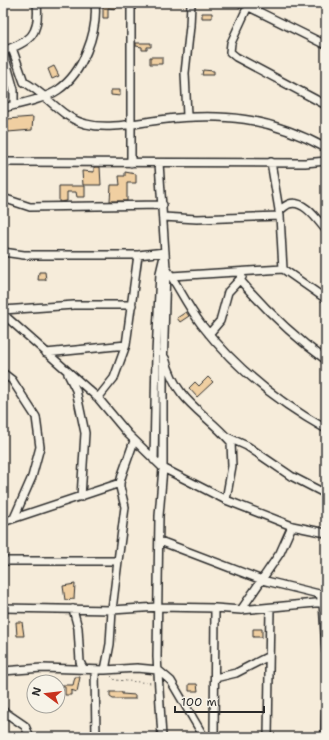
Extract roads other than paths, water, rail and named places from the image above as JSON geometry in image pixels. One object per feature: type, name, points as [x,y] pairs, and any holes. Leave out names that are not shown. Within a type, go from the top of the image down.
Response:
[{"type":"street","points":[[14,105],[14,90],[3,51],[20,45],[30,39],[38,16],[37,3]]},
{"type":"street","points":[[3,108],[57,91],[77,72],[91,42],[94,3]]},
{"type":"street","points":[[131,163],[132,3]]},
{"type":"street","points":[[187,116],[185,73],[191,3]]},
{"type":"street","points":[[326,45],[245,5],[231,42],[230,52],[236,57],[326,105]]},
{"type":"street","points":[[12,48],[24,82],[44,96],[59,111],[84,124],[110,126],[187,116],[254,120],[272,124],[294,132],[326,148]]},
{"type":"street","points":[[3,162],[305,163],[326,161]]},
{"type":"street","points":[[271,162],[280,214],[283,269]]},
{"type":"street","points":[[159,163],[166,268],[163,348],[163,468],[159,516],[160,541],[158,607],[158,685],[162,737]]},
{"type":"street","points":[[3,198],[30,207],[163,205]]},
{"type":"street","points":[[163,217],[197,218],[280,214],[289,204],[296,203],[307,208],[326,230]]},
{"type":"street","points":[[3,252],[24,255],[138,255],[165,252]]},
{"type":"street","points":[[154,460],[156,346],[160,274],[165,252]]},
{"type":"street","points":[[98,398],[114,378],[126,345],[138,255]]},
{"type":"street","points":[[166,268],[201,324],[221,349],[266,391],[326,429]]},
{"type":"street","points":[[171,276],[283,269],[326,299]]},
{"type":"street","points":[[209,334],[220,321],[228,292],[246,272]]},
{"type":"street","points":[[240,280],[272,315],[303,343],[326,360]]},
{"type":"street","points":[[3,310],[74,305],[132,305]]},
{"type":"street","points":[[3,314],[98,398],[134,441],[163,468],[226,500],[292,526],[326,533]]},
{"type":"street","points":[[46,353],[126,345]]},
{"type":"street","points":[[163,348],[170,375],[179,392],[231,442],[233,454],[226,500]]},
{"type":"street","points":[[66,371],[76,390],[85,433],[81,497]]},
{"type":"street","points":[[3,373],[12,380],[36,417],[40,447],[32,477],[14,518]]},
{"type":"street","points":[[226,437],[247,446],[291,476],[326,494]]},
{"type":"street","points":[[105,670],[110,644],[112,610],[125,507],[120,483],[134,441]]},
{"type":"street","points":[[3,522],[120,483]]},
{"type":"street","points":[[241,610],[280,553],[292,526]]},
{"type":"street","points":[[160,541],[262,580],[313,592],[322,597],[325,602],[326,651]]},
{"type":"street","points":[[3,561],[118,561]]},
{"type":"street","points":[[3,608],[112,610],[158,607],[241,610],[325,602]]},
{"type":"street","points":[[214,737],[215,608]]},
{"type":"street","points":[[268,737],[270,608]]},
{"type":"street","points":[[73,609],[78,628],[80,662],[83,668]]},
{"type":"street","points":[[215,678],[236,673],[269,656]]},
{"type":"street","points":[[3,671],[42,668],[83,668],[105,670],[137,668],[158,670],[171,681],[204,737]]},
{"type":"street","points":[[96,670],[96,737]]},
{"type":"street","points":[[324,737],[326,702]]},
{"type":"street","points":[[3,711],[25,726],[30,737]]}]
